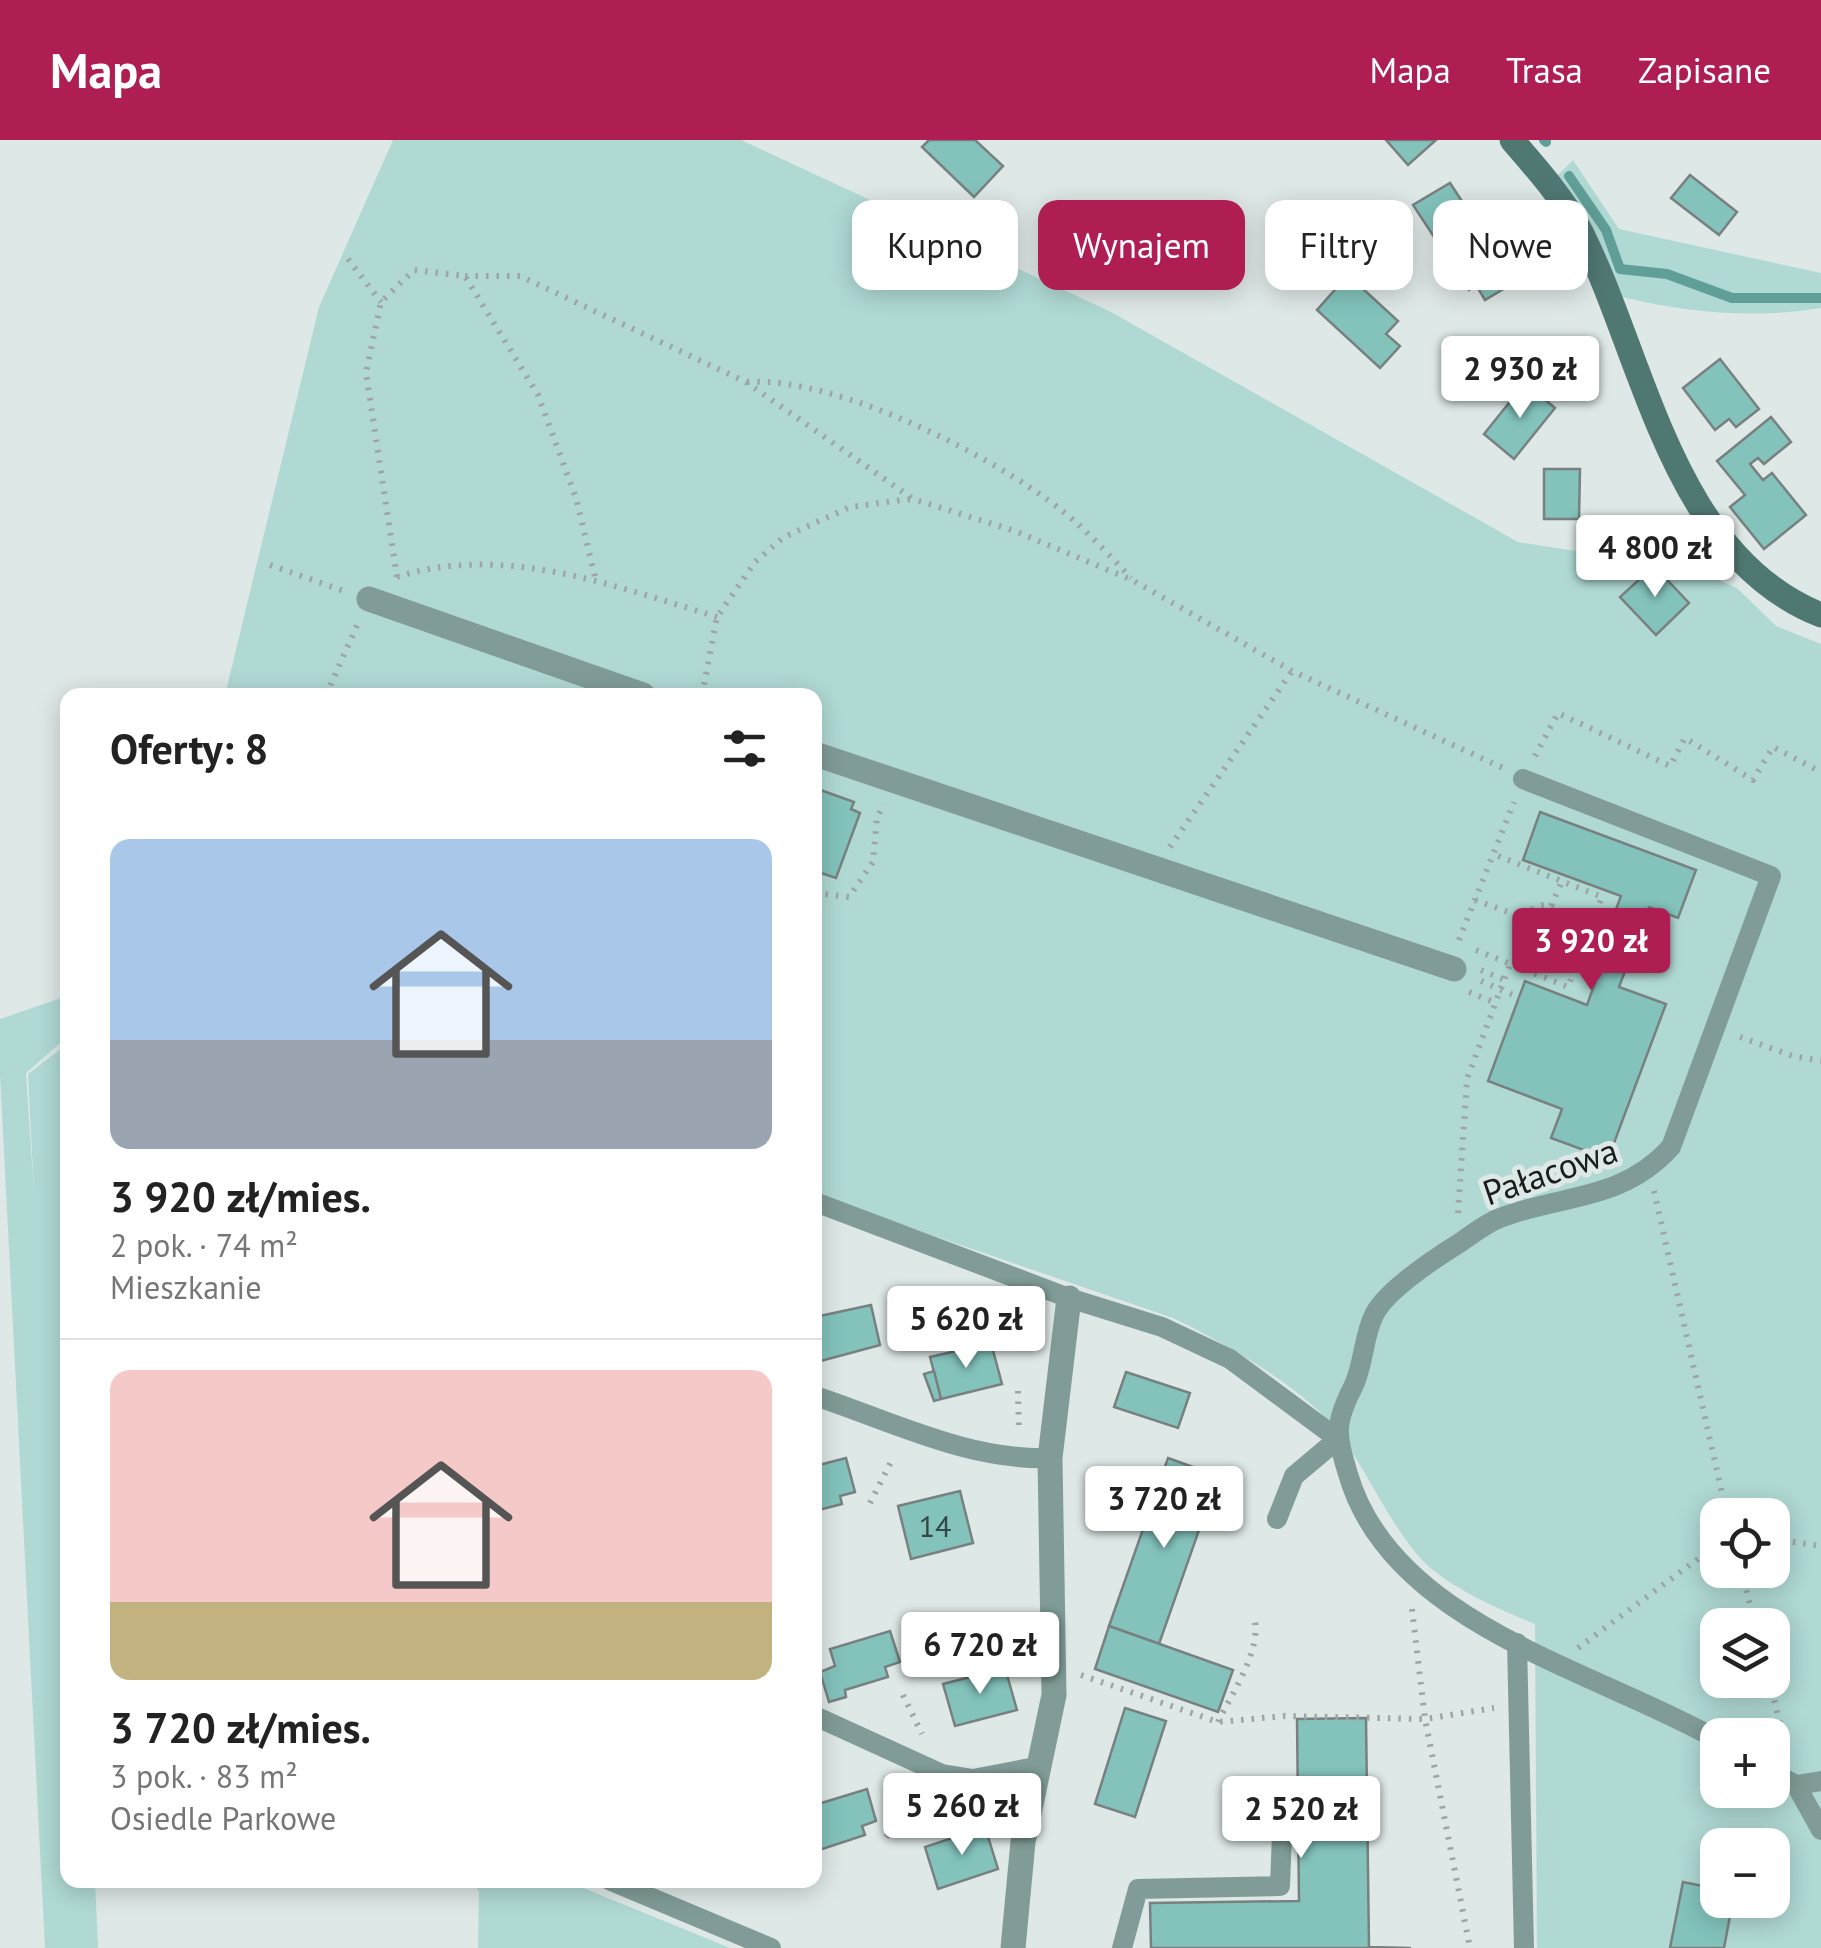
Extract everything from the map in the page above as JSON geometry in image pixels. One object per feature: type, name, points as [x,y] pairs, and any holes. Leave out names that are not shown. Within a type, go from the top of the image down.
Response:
[{"type":"street","points":[[1512,140],[1580,230],[1677,467],[1728,547],[1765,583],[1821,615]]},
{"type":"street","points":[[369,599],[623,688]]},
{"type":"street","points":[[822,756],[1454,969]]},
{"type":"street","points":[[1013,1948],[1023,1842],[1056,1666],[1050,1458],[1070,1298]]},
{"type":"lane","name":"Pałacowa","points":[[1338,1438],[1337,1422],[1353,1387],[1375,1312],[1407,1281],[1499,1218],[1573,1202],[1650,1170],[1671,1147],[1771,876],[1523,779]]},
{"type":"lane","points":[[822,1205],[1070,1298],[1162,1327],[1230,1359],[1279,1391],[1338,1438],[1352,1488],[1371,1530],[1433,1595],[1517,1643],[1700,1731]]},
{"type":"lane","points":[[822,1398],[974,1451],[1019,1460],[1050,1458]]},
{"type":"lane","points":[[1277,1519],[1294,1476],[1338,1438]]},
{"type":"lane","points":[[1517,1643],[1524,1948]]},
{"type":"lane","points":[[822,1719],[942,1774],[973,1779],[1040,1766]]},
{"type":"lane","points":[[1796,1785],[1821,1781]]},
{"type":"lane","points":[[1790,1782],[1796,1785],[1821,1830]]},
{"type":"lane","points":[[1122,1948],[1138,1890],[1280,1886],[1283,1808]]},
{"type":"lane","points":[[629,1888],[771,1948]]},
{"type":"path","points":[[348,259],[381,302]]},
{"type":"path","points":[[397,577],[366,372],[381,302],[414,270],[465,276],[520,276],[746,382],[913,499],[1016,531],[1134,580],[1292,672],[1468,750]]},
{"type":"path","points":[[465,276],[538,395],[576,498],[596,581]]},
{"type":"path","points":[[746,382],[774,380],[831,395],[892,415],[944,440],[1016,479],[1076,522],[1134,580]]},
{"type":"path","points":[[703,688],[717,617],[755,562],[784,537],[850,507],[913,499]]},
{"type":"path","points":[[329,688],[369,599],[397,577],[429,566],[488,564],[596,581],[717,617]]},
{"type":"path","points":[[270,565],[369,599]]},
{"type":"path","points":[[1155,868],[1292,672]]},
{"type":"path","points":[[1523,779],[1558,713],[1670,766],[1685,738],[1753,780],[1773,747],[1821,772]]},
{"type":"path","points":[[822,893],[849,898],[873,862],[877,817]]},
{"type":"path","points":[[1493,854],[1602,897],[1568,987],[1458,943],[1474,900],[1493,854]]},
{"type":"path","points":[[1551,906],[1562,880]]},
{"type":"path","points":[[1474,900],[1525,918]]},
{"type":"path","points":[[1540,906],[1551,906],[1565,918],[1565,933],[1550,947],[1535,946],[1524,933],[1525,918],[1540,906]]},
{"type":"path","points":[[1565,933],[1585,940]]},
{"type":"path","points":[[1525,970],[1535,946]]},
{"type":"path","points":[[1456,1244],[1467,1078],[1510,964]]},
{"type":"path","points":[[1481,981],[1520,998]]},
{"type":"path","points":[[1716,1027],[1793,1056],[1821,1061]]},
{"type":"path","points":[[1650,1170],[1724,1498]]},
{"type":"path","points":[[1018,1391],[1019,1460]]},
{"type":"path","points":[[870,1503],[892,1460]]},
{"type":"path","points":[[1790,1542],[1821,1546]]},
{"type":"path","points":[[1560,1662],[1700,1557]]},
{"type":"path","points":[[1412,1609],[1425,1719],[1470,1948]]},
{"type":"path","points":[[1218,1722],[1251,1651],[1258,1629],[1254,1616]]},
{"type":"path","points":[[1056,1666],[1218,1722],[1318,1715],[1425,1719],[1478,1710]]},
{"type":"path","points":[[1774,1698],[1796,1785]]},
{"type":"path","points":[[886,1837],[942,1774]]},
{"type":"shaded area","points":[[393,140],[741,140],[870,200],[852,200],[852,290],[1018,290],[1018,269],[1038,278],[1038,290],[1064,290],[1111,312],[1518,542],[1692,569],[1737,588],[1776,626],[1821,644],[1821,1948],[1537,1948],[1535,1624],[1469,1594],[1433,1570],[1408,1543],[1327,1419],[1287,1385],[1240,1354],[1173,1318],[822,1197],[822,688],[227,688],[319,307]]},
{"type":"shaded area","points":[[1573,160],[1619,229],[1821,273],[1821,308],[1721,313],[1622,297],[1588,223],[1588,200],[1572,200],[1556,177]]},
{"type":"shaded area","points":[[60,998],[60,1043],[26,1073],[34,1194],[28,1074],[60,1049],[60,1888],[95,1888],[98,1948],[45,1948],[0,1019]]},
{"type":"shaded area","points":[[476,1888],[584,1888],[730,1948],[478,1948]]},
{"type":"building","points":[[929,140],[975,140],[1003,166],[974,197],[922,147]]},
{"type":"building","points":[[1386,140],[1436,140],[1408,165]]},
{"type":"building","points":[[1690,175],[1737,212],[1719,235],[1671,198]]},
{"type":"building","points":[[1450,183],[1461,200],[1433,200],[1433,235],[1413,205]]},
{"type":"building","points":[[1335,290],[1364,290],[1398,321],[1386,334],[1400,346],[1380,368],[1317,310]]},
{"type":"building","points":[[1479,290],[1502,290],[1485,300]]},
{"type":"building","points":[[1720,359],[1759,409],[1736,427],[1729,419],[1715,430],[1683,388]]},
{"type":"building","points":[[1525,383],[1555,408],[1514,459],[1484,434]]},
{"type":"building","points":[[1771,417],[1791,442],[1764,464],[1758,458],[1750,464],[1763,480],[1772,473],[1806,515],[1764,549],[1730,507],[1745,495],[1717,461]]},
{"type":"building","points":[[1544,469],[1580,469],[1579,519],[1544,519]]},
{"type":"building","points":[[1654,566],[1689,603],[1656,635],[1620,597]]},
{"type":"building","points":[[822,791],[854,802],[851,809],[860,813],[836,878],[822,873]]},
{"type":"building","points":[[1540,812],[1696,870],[1678,918],[1649,907],[1619,987],[1666,1004],[1608,1159],[1551,1138],[1562,1109],[1488,1081],[1525,981],[1587,1005],[1596,980],[1590,978],[1621,896],[1523,860]]},
{"type":"building","points":[[871,1305],[880,1345],[822,1361],[822,1316]]},
{"type":"building","points":[[991,1343],[1002,1384],[941,1399],[930,1357]]},
{"type":"building","points":[[934,1371],[941,1399],[934,1401],[924,1374]]},
{"type":"building","points":[[1126,1372],[1190,1393],[1178,1428],[1114,1407]]},
{"type":"building","points":[[846,1458],[855,1492],[840,1496],[842,1504],[822,1509],[822,1464]]},
{"type":"building","points":[[1168,1458],[1218,1476],[1159,1644],[1109,1626]]},
{"type":"building","points":[[960,1491],[973,1543],[911,1559],[898,1506]]},
{"type":"building","points":[[1109,1626],[1233,1670],[1218,1712],[1095,1669]]},
{"type":"building","points":[[890,1631],[900,1662],[885,1667],[888,1677],[845,1690],[846,1697],[829,1702],[822,1671],[835,1666],[830,1649]]},
{"type":"building","points":[[1005,1668],[1017,1710],[955,1726],[943,1684]]},
{"type":"building","points":[[1125,1708],[1166,1721],[1135,1817],[1095,1804]]},
{"type":"building","points":[[1366,1718],[1369,1947],[1411,1948],[1151,1948],[1150,1903],[1299,1901],[1297,1719]]},
{"type":"building","points":[[867,1789],[876,1821],[862,1826],[865,1835],[822,1849],[822,1803]]},
{"type":"building","points":[[985,1827],[998,1869],[938,1889],[925,1847]]},
{"type":"building","points":[[1683,1882],[1700,1885],[1700,1918],[1730,1918],[1724,1948],[1670,1948]]},
{"type":"waterway","points":[[1569,176],[1606,230],[1620,269],[1667,274],[1732,298],[1821,298]]}]
